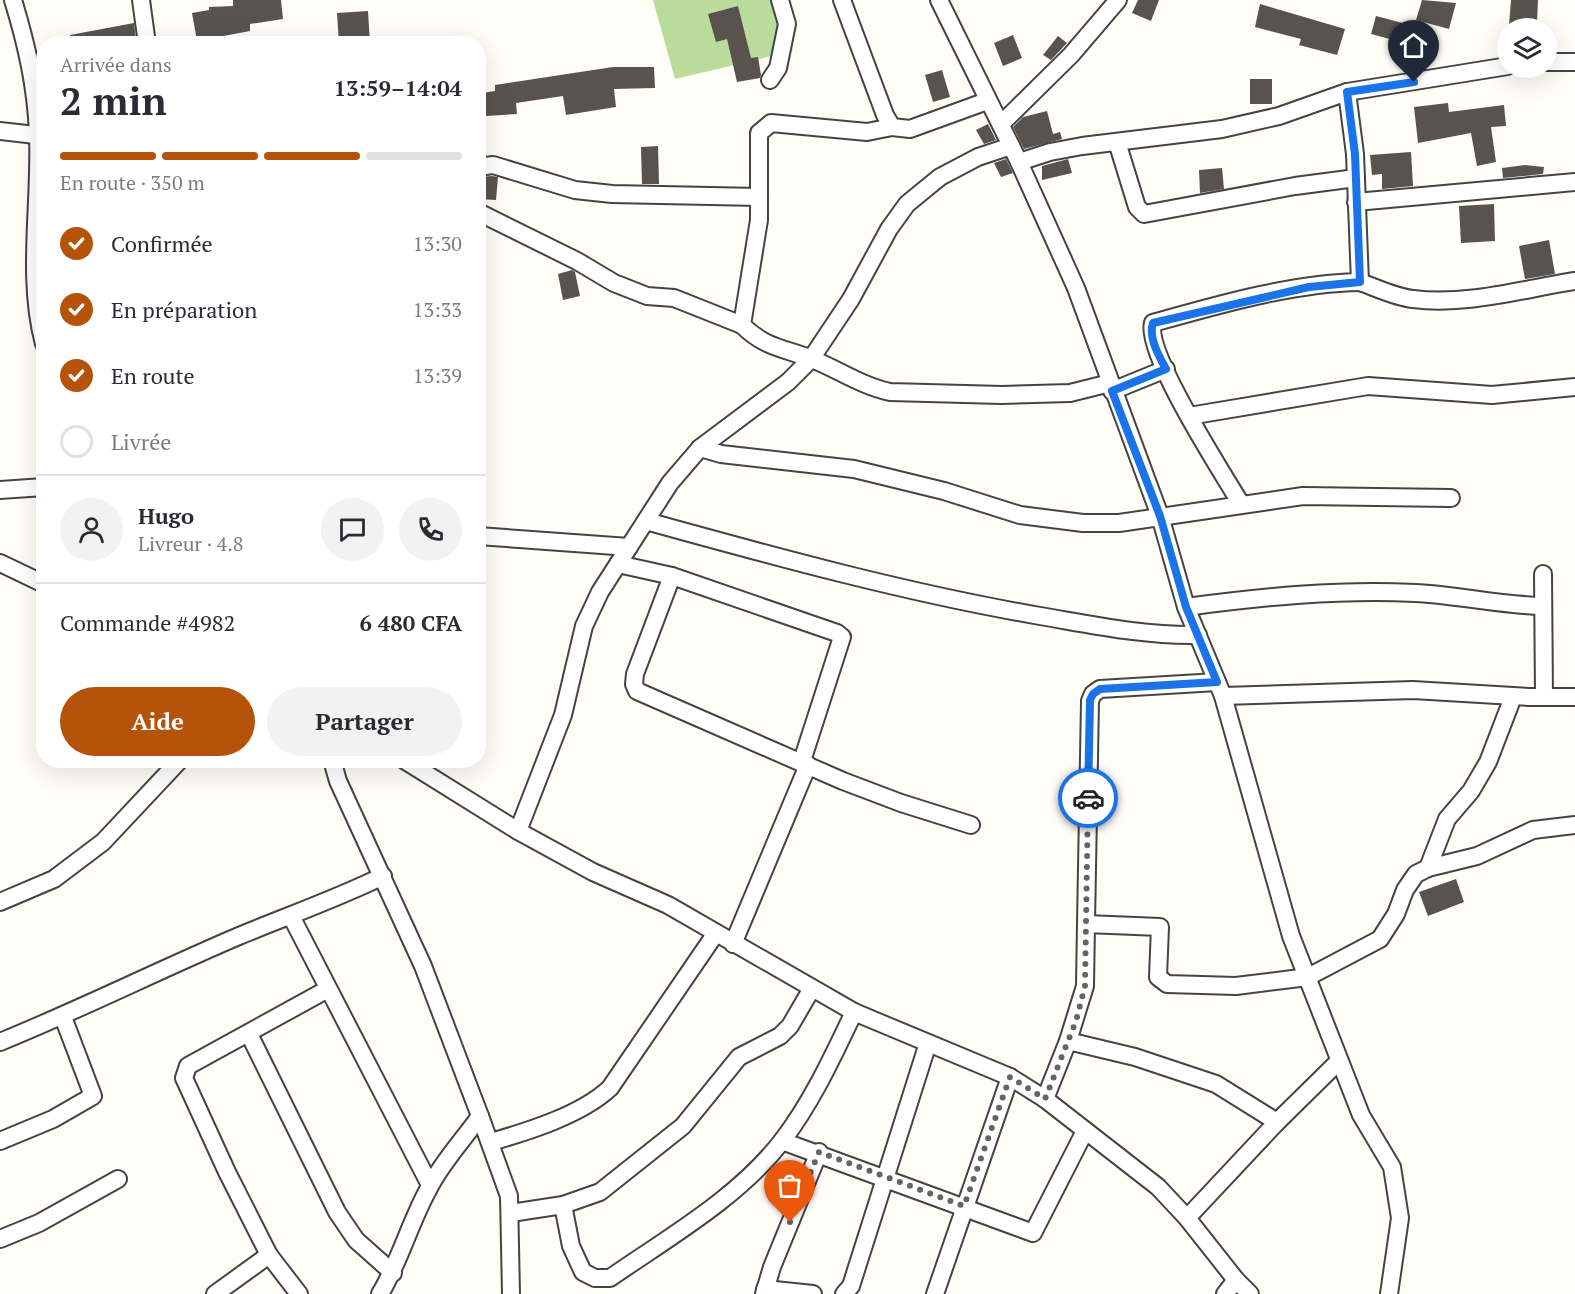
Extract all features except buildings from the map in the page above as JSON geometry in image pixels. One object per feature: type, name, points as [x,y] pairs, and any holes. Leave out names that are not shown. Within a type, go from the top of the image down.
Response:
[{"type":"street","points":[[13,0],[31,61],[36,98]]},
{"type":"street","points":[[141,0],[146,36]]},
{"type":"street","points":[[770,80],[778,68],[787,24],[780,0]]},
{"type":"street","points":[[842,0],[885,115],[892,127]]},
{"type":"street","points":[[939,0],[987,101],[1001,124],[1076,288],[1160,516],[1186,607],[1220,689],[1291,936],[1361,1114],[1392,1167],[1400,1218],[1389,1294]]},
{"type":"street","points":[[1001,124],[1071,56],[1118,0]]},
{"type":"street","points":[[1557,62],[1575,62]]},
{"type":"street","points":[[1019,162],[1050,152],[1154,139],[1251,123],[1289,113],[1347,92],[1497,68]]},
{"type":"street","points":[[1347,92],[1356,178],[1360,282]]},
{"type":"street","points":[[742,325],[759,220],[759,133],[771,123],[867,132],[892,127],[910,129],[987,101]]},
{"type":"street","points":[[0,130],[36,135]]},
{"type":"street","points":[[1117,142],[1137,207],[1144,214],[1295,186],[1356,178]]},
{"type":"street","points":[[518,831],[563,715],[584,626],[618,564],[670,483],[700,448],[773,394],[811,359],[851,299],[889,229],[907,204],[940,177],[978,157],[1011,146]]},
{"type":"street","points":[[486,166],[493,165],[575,190],[612,194],[759,197]]},
{"type":"street","points":[[1356,202],[1575,182]]},
{"type":"street","points":[[486,216],[577,261],[614,283],[647,296],[674,298],[742,325],[762,343],[811,359],[873,388],[903,393],[1070,393],[1111,387],[1166,369]]},
{"type":"street","points":[[1241,504],[1189,416],[1156,351],[1152,334],[1153,323],[1309,287],[1360,282],[1412,299],[1437,300],[1463,299],[1575,281]]},
{"type":"street","points":[[1189,416],[1368,386],[1492,395],[1575,387]]},
{"type":"street","points":[[700,448],[721,454],[854,470],[945,491],[1020,515],[1083,523],[1119,523],[1302,496],[1451,498]]},
{"type":"street","points":[[0,490],[36,488]]},
{"type":"street","points":[[646,521],[972,604],[1122,631],[1198,635]]},
{"type":"street","points":[[486,537],[629,547]]},
{"type":"street","points":[[0,563],[36,580]]},
{"type":"street","points":[[618,564],[672,576],[837,633],[842,637],[805,763],[733,944]]},
{"type":"street","points":[[1543,574],[1544,697]]},
{"type":"street","points":[[672,576],[635,674],[634,684],[637,691],[901,803],[971,825]]},
{"type":"street","points":[[1186,607],[1230,601],[1365,592],[1440,595],[1500,604],[1542,606]]},
{"type":"street","points":[[1045,1099],[1068,1041],[1085,986],[1090,700],[1093,694],[1100,689],[1413,690],[1513,697],[1575,697]]},
{"type":"street","points":[[1428,868],[1447,819],[1471,791],[1488,762],[1513,697]]},
{"type":"street","points":[[0,902],[54,879],[103,842],[172,768]]},
{"type":"street","points":[[334,768],[338,781],[423,966],[492,1142],[509,1196],[512,1294]]},
{"type":"street","points":[[417,768],[518,831],[593,872],[668,905],[811,990],[854,1012],[1010,1077],[1045,1099],[1158,1187],[1250,1294]]},
{"type":"street","points":[[1086,924],[1160,927],[1158,976],[1167,984],[1236,986],[1308,977],[1380,939],[1396,914],[1411,880],[1428,868],[1477,856],[1533,830],[1575,825]]},
{"type":"street","points":[[0,1042],[63,1017],[238,937],[383,876]]},
{"type":"street","points":[[291,916],[430,1185]]},
{"type":"street","points":[[492,1142],[535,1129],[600,1098],[610,1088],[716,933]]},
{"type":"street","points":[[299,1294],[269,1255],[227,1172],[184,1078],[188,1066],[328,989]]},
{"type":"street","points":[[511,1214],[563,1205],[600,1192],[682,1126],[739,1057],[780,1036],[790,1026],[811,990]]},
{"type":"street","points":[[563,1205],[571,1246],[583,1272],[595,1278],[610,1278],[734,1190],[782,1141],[826,1071],[854,1012]]},
{"type":"street","points":[[0,1141],[92,1098],[93,1092],[63,1017]]},
{"type":"street","points":[[249,1034],[337,1212],[356,1240],[393,1273]]},
{"type":"street","points":[[1068,1041],[1135,1057],[1216,1084],[1277,1122]]},
{"type":"street","points":[[844,1294],[851,1286],[887,1179],[928,1043]]},
{"type":"street","points":[[1187,1218],[1277,1122],[1339,1061]]},
{"type":"street","points":[[935,1294],[1010,1077]]},
{"type":"street","points":[[380,1294],[393,1273],[409,1227],[430,1185],[480,1116]]},
{"type":"street","points":[[782,1141],[819,1152],[1033,1233],[1085,1131]]},
{"type":"street","points":[[813,1294],[764,1292],[819,1152]]},
{"type":"street","points":[[0,1239],[39,1223],[118,1179]]},
{"type":"street","points":[[215,1294],[269,1255]]},
{"type":"street","points":[[1225,1294],[1236,1280]]},
{"type":"green space","points":[[653,0],[776,0],[793,51],[675,79]]},
{"type":"way so far","points":[[790,1222],[819,1152],[964,1206],[1010,1077],[1045,1099],[1076,1021],[1085,986],[1088,798]]},
{"type":"route","points":[[1088,798],[1090,700],[1093,694],[1100,689],[1217,682],[1186,607],[1160,516],[1112,391],[1166,369],[1156,351],[1151,328],[1153,323],[1195,311],[1309,287],[1360,282],[1355,154],[1347,92],[1414,82]]}]
